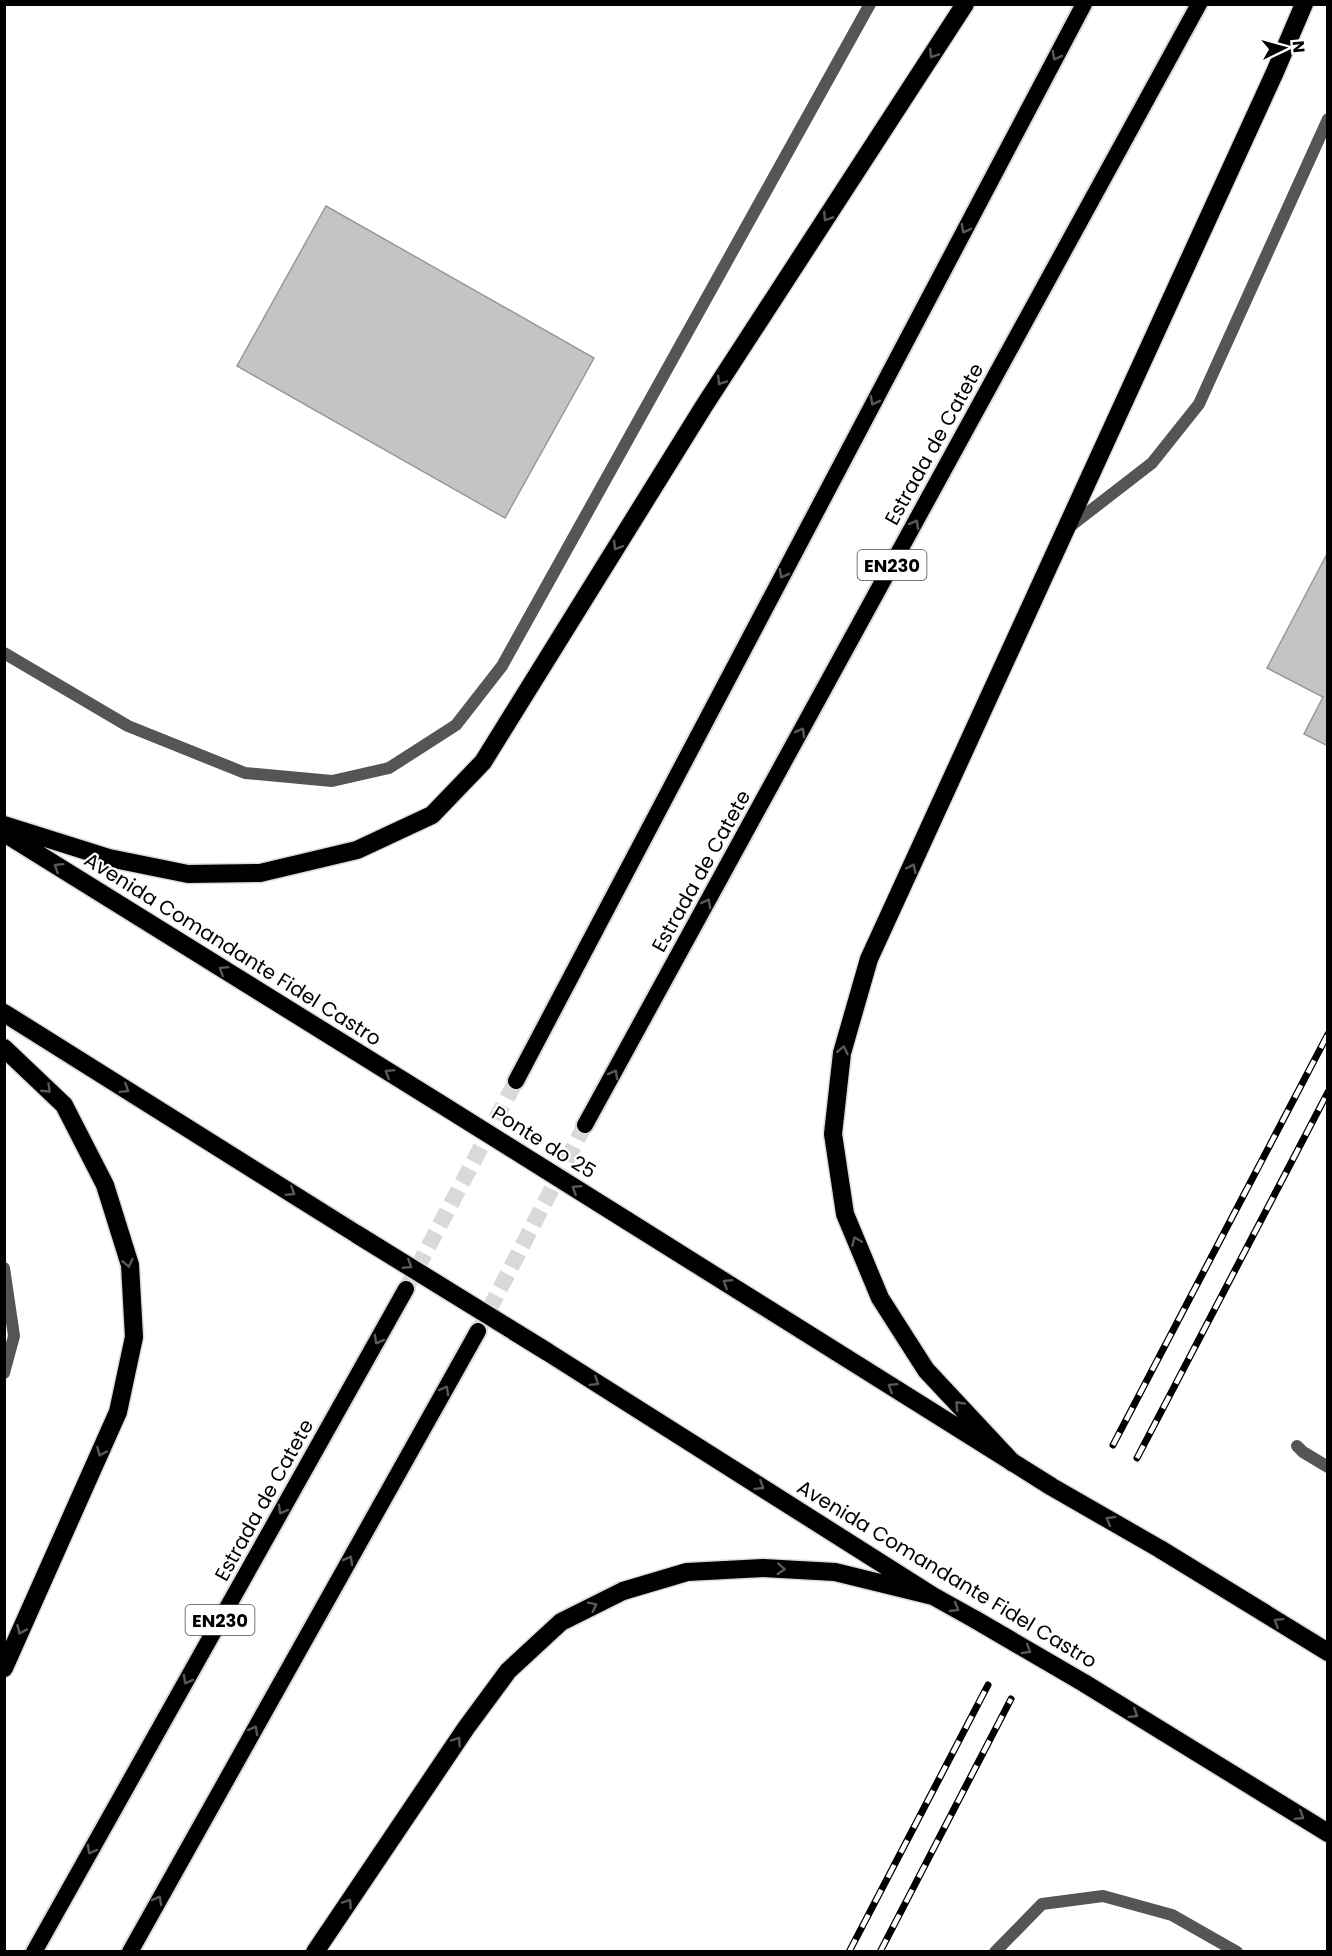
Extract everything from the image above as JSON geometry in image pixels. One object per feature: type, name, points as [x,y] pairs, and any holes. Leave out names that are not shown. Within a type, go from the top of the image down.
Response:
[{"type":"highway","points":[[4,825],[110,858],[188,874],[260,873],[357,850],[432,815],[483,762],[704,406],[965,4]]},
{"type":"highway","points":[[516,1081],[1084,4]]},
{"type":"highway","name":"Estrada de Catete","points":[[585,1125],[1199,4]]},
{"type":"highway","points":[[1304,4],[1067,529],[869,959],[842,1053],[832,1134],[845,1214],[880,1298],[926,1370],[1013,1463],[1328,1652]]},
{"type":"highway","name":"Avenida Comandante Fidel Castro","points":[[4,833],[439,1103]]},
{"type":"highway","name":"Avenida Comandante Fidel Castro","points":[[4,1013],[546,1351],[933,1596],[1084,1683],[1328,1833]]},
{"type":"highway","points":[[4,1048],[64,1105],[105,1185],[130,1265],[134,1337],[118,1412],[4,1668]]},
{"type":"highway","name":"Ponte do 25","points":[[439,1103],[1013,1463]]},
{"type":"highway","name":"Estrada de Catete","points":[[34,1952],[406,1289]]},
{"type":"highway","points":[[130,1952],[478,1331]]},
{"type":"highway","points":[[315,1952],[501,1680],[561,1622],[623,1591],[687,1572],[763,1568],[835,1572],[933,1596]]},
{"type":"street","points":[[4,653],[128,726],[245,773],[333,781],[389,768],[456,725],[502,666],[870,4]]},
{"type":"street","points":[[1067,529],[1152,463],[1199,404],[1328,119]]},
{"type":"street","points":[[4,1268],[14,1336],[4,1373]]},
{"type":"street","points":[[1298,1446],[1303,1452],[1328,1467]]},
{"type":"street","points":[[995,1952],[1042,1904],[1103,1896],[1172,1915],[1237,1952]]},
{"type":"building","points":[[326,206],[594,358],[505,518],[237,366]]},
{"type":"building","points":[[1328,552],[1328,746],[1304,734],[1323,697],[1267,668]]},
{"type":"tunnel","points":[[406,1289],[516,1081]]},
{"type":"tunnel","points":[[478,1331],[585,1125]]},
{"type":"railway","points":[[1113,1445],[1328,1034]]},
{"type":"railway","points":[[1137,1458],[1328,1092]]},
{"type":"railway","points":[[849,1952],[988,1685]]},
{"type":"railway","points":[[880,1952],[1011,1699]]}]
